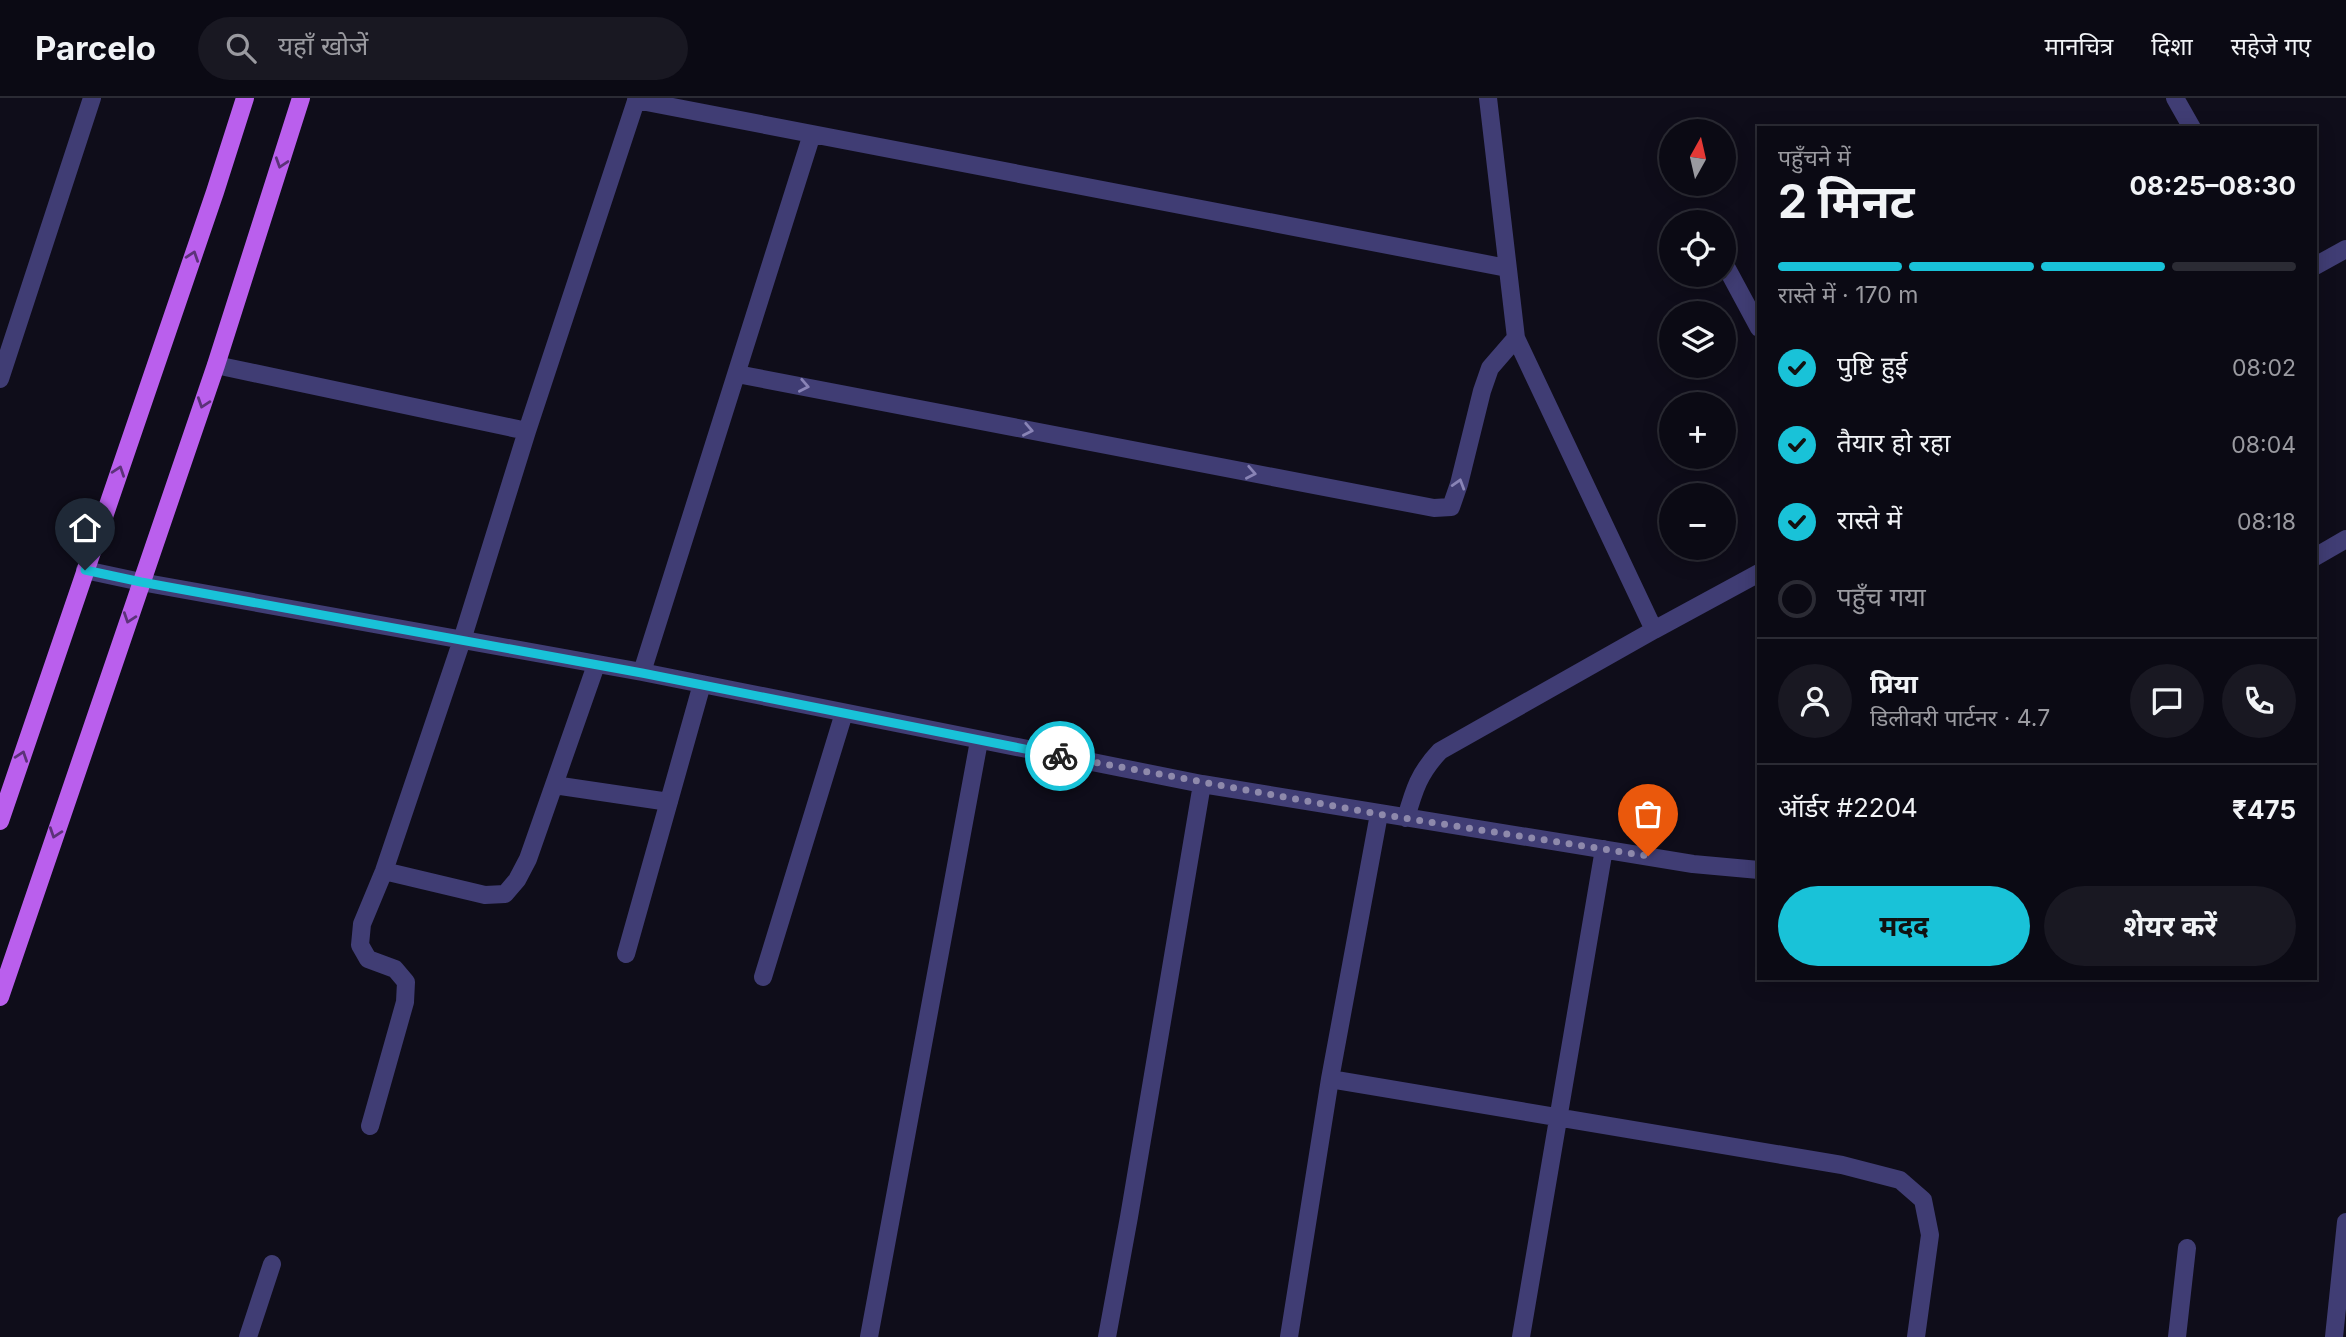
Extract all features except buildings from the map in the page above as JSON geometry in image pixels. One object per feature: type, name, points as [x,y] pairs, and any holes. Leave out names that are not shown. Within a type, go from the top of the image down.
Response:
[{"type":"main road","points":[[0,821],[245,98]]},
{"type":"main road","points":[[0,997],[216,365],[301,98]]},
{"type":"street","points":[[0,379],[92,98]]},
{"type":"street","points":[[1488,98],[1516,338],[1654,630]]},
{"type":"street","points":[[2175,98],[2191,126]]},
{"type":"street","points":[[370,1126],[405,1002],[406,982],[395,969],[368,959],[359,944],[362,925],[384,871],[462,640],[527,431],[637,99],[1507,268]]},
{"type":"street","points":[[642,673],[812,134]]},
{"type":"street","points":[[2317,265],[2346,249]]},
{"type":"street","points":[[1736,285],[1757,324]]},
{"type":"street","points":[[737,374],[1434,508],[1451,507],[1490,368],[1516,338]]},
{"type":"street","points":[[216,365],[527,431]]},
{"type":"street","points":[[2317,556],[2346,539]]},
{"type":"street","points":[[85,570],[702,684],[979,741],[1202,783],[1693,864],[1757,870]]},
{"type":"street","points":[[1406,818],[1414,789],[1424,767],[1440,751],[1757,573]]},
{"type":"street","points":[[384,871],[485,895],[505,894],[517,880],[528,859],[596,665]]},
{"type":"street","points":[[626,954],[702,684]]},
{"type":"street","points":[[763,978],[844,713]]},
{"type":"street","points":[[869,1337],[979,741]]},
{"type":"street","points":[[1107,1337],[1202,783]]},
{"type":"street","points":[[554,785],[669,802]]},
{"type":"street","points":[[1289,1337],[1330,1079],[1378,814]]},
{"type":"street","points":[[1521,1337],[1604,849]]},
{"type":"street","points":[[1330,1079],[1842,1165],[1900,1180],[1923,1200],[1930,1235],[1916,1337]]},
{"type":"street","points":[[2334,1337],[2346,1222]]},
{"type":"street","points":[[2177,1337],[2187,1248]]},
{"type":"street","points":[[248,1337],[272,1264]]},
{"type":"way so far","points":[[1060,756],[1378,814],[1648,856]]},
{"type":"route","points":[[85,570],[662,676],[1060,756]]}]
